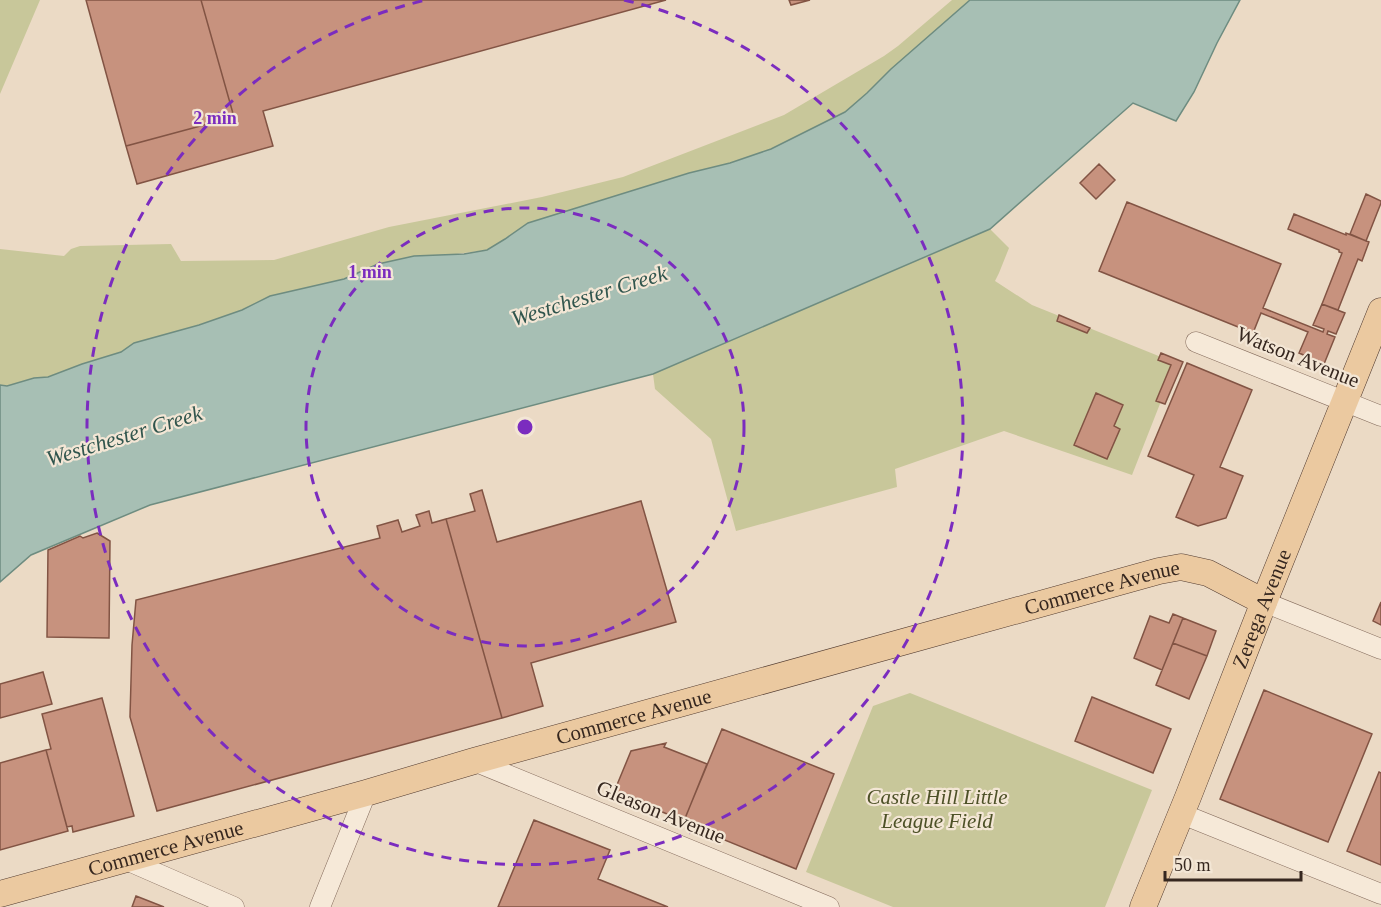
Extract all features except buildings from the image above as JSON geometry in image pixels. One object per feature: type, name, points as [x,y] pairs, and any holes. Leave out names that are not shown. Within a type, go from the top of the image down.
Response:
[{"type":"main road","name":"Zerega Avenue","points":[[1143,907],[1381,311]]},
{"type":"main road","name":"Commerce Avenue","points":[[0,894],[1159,571],[1181,567],[1208,573],[1264,602]]},
{"type":"street","name":"Watson Avenue","points":[[1196,342],[1381,416]]},
{"type":"street","points":[[1264,602],[1381,649]]},
{"type":"street","name":"Gleason Avenue","points":[[474,761],[829,907]]},
{"type":"street","points":[[320,907],[366,793]]},
{"type":"street","points":[[1182,814],[1381,894]]},
{"type":"street","points":[[124,860],[234,907]]},
{"type":"green space","points":[[0,0],[40,0],[0,94]]},
{"type":"green space","points":[[952,0],[970,0],[845,112],[771,149],[528,223],[487,250],[378,264],[344,279],[270,296],[242,310],[135,343],[121,352],[48,377],[34,378],[7,386],[0,385],[0,249],[64,256],[71,249],[80,246],[171,244],[181,261],[274,260],[389,227],[542,197],[623,177],[784,115],[884,56]]},
{"type":"green space","points":[[990,229],[1009,248],[995,281],[1032,305],[1176,363],[1132,475],[1004,431],[895,469],[897,487],[736,531],[711,439],[655,389],[653,374]]},
{"type":"green space","name":"Castle Hill Little League Field","points":[[910,693],[1152,790],[1105,907],[893,907],[806,872],[873,706]]},
{"type":"water","name":"Westchester Creek","points":[[970,0],[1240,0],[1194,92],[1176,121],[1133,103],[990,229],[653,374],[150,505],[31,555],[0,582],[0,385],[7,386],[34,378],[48,377],[121,352],[134,343],[242,310],[270,296],[344,279],[378,264],[414,256],[464,254],[487,250],[528,223],[771,149],[845,112]]}]
